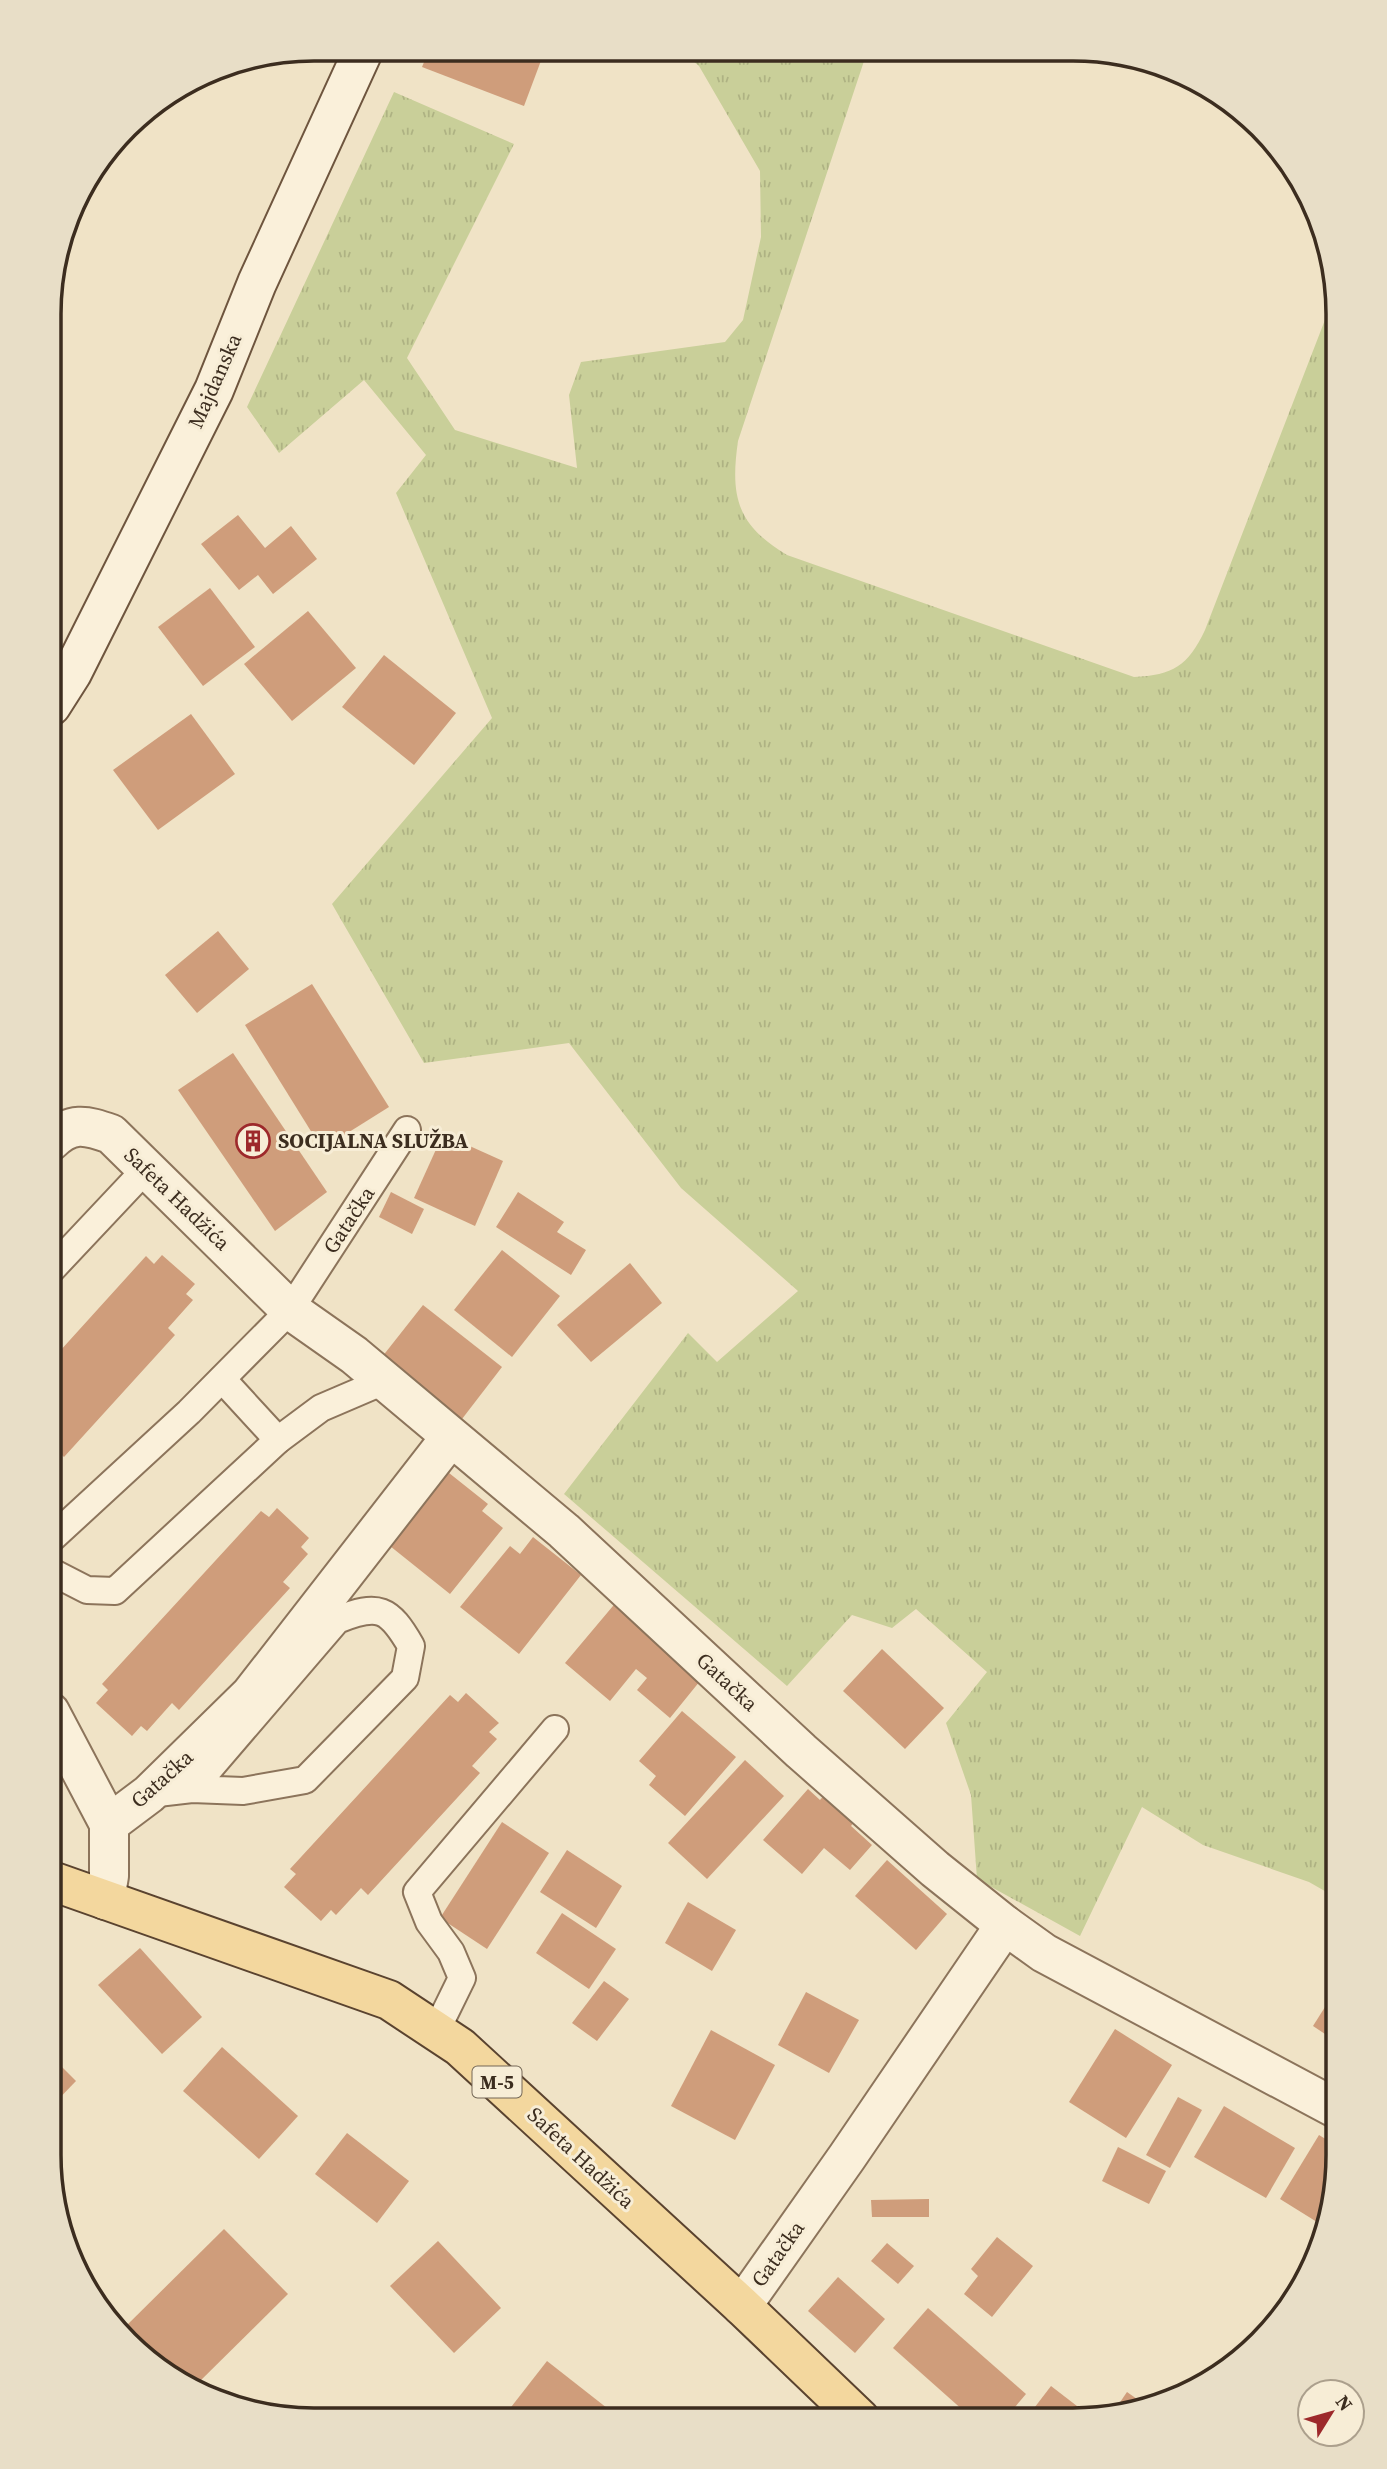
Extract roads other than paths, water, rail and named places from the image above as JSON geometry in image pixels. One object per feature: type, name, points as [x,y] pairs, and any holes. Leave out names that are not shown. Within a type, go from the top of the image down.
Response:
[{"type":"main road","name":"Safeta Hadžića","points":[[61,1884],[389,2000],[436,2031],[460,2047],[742,2306],[849,2408]]},
{"type":"street","name":"Majdanska","points":[[61,689],[78,661],[214,390],[257,283],[359,61]]},
{"type":"street","name":"Safeta Hadžića","points":[[61,1132],[85,1125],[111,1134],[290,1310]]},
{"type":"street","name":"Gatačka","points":[[290,1310],[354,1355],[564,1531],[801,1751],[935,1869],[1005,1925],[1044,1953],[1326,2103]]},
{"type":"street","name":"Gatačka","points":[[109,1824],[149,1794],[251,1695],[450,1438]]},
{"type":"street","points":[[61,1733],[109,1824],[109,1876],[105,1900]]},
{"type":"street","name":"Gatačka","points":[[742,2306],[1005,1925]]},
{"type":"lane","name":"Gatačka","points":[[61,1531],[222,1379],[290,1310],[407,1130]]},
{"type":"lane","points":[[61,1259],[146,1168]]},
{"type":"lane","points":[[222,1379],[278,1440]]},
{"type":"lane","points":[[61,1577],[87,1590],[115,1591],[278,1440],[321,1408],[384,1381]]},
{"type":"lane","points":[[149,1794],[192,1788],[243,1791],[305,1780],[405,1678],[411,1646],[397,1621],[376,1610],[359,1611],[337,1620],[192,1788]]},
{"type":"lane","points":[[436,2031],[461,1978],[451,1952],[429,1922],[417,1892],[555,1729]]},
{"type":"place","name":"SOCIJALNA SLUŽBA","points":[[253,1141]]}]
